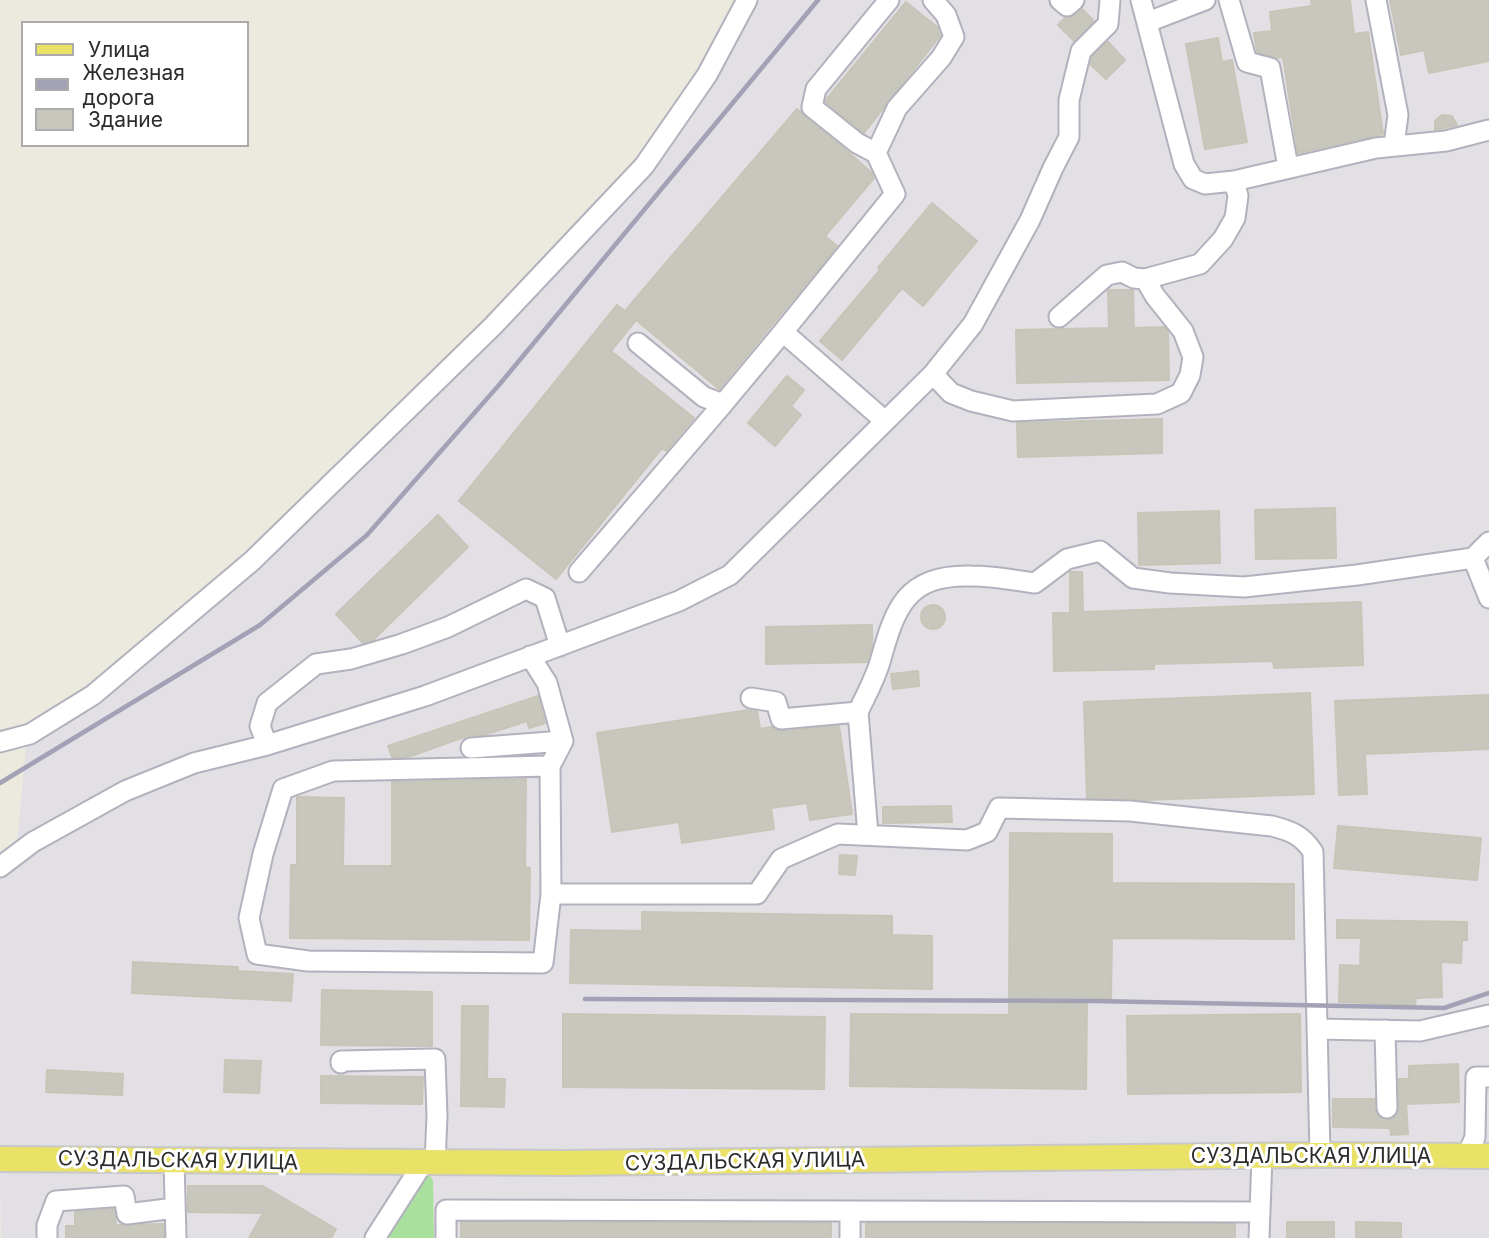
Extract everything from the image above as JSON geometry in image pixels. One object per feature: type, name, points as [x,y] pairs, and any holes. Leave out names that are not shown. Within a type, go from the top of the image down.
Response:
[{"type":"main road","name":"СУЗДАЛЬСКАЯ УЛИЦА","points":[[0,1159],[429,1163],[1478,1156]]},
{"type":"street","points":[[0,742],[30,734],[93,695],[242,570],[494,326],[643,166],[707,75],[747,0]]},
{"type":"street","points":[[579,572],[723,404],[895,194],[876,153],[857,143],[812,107],[816,89],[889,0]]},
{"type":"street","points":[[876,153],[897,108],[940,58],[954,37],[946,15],[933,0]]},
{"type":"street","points":[[1060,0],[1068,6],[1074,0]]},
{"type":"street","points":[[0,867],[33,842],[125,791],[194,764],[267,745],[425,696],[679,601],[730,575],[933,374],[973,324],[1030,220],[1069,137],[1069,100],[1081,51],[1108,24],[1110,0]]},
{"type":"street","points":[[1142,0],[1184,164],[1193,179],[1205,184],[1234,181],[1394,145],[1446,141],[1489,130]]},
{"type":"street","points":[[1148,22],[1205,0]]},
{"type":"street","points":[[1229,0],[1247,62],[1270,68],[1288,167]]},
{"type":"street","points":[[1376,0],[1398,115],[1394,145]]},
{"type":"street","points":[[1059,317],[1107,275],[1122,272],[1134,278],[1145,279],[1200,264],[1223,239],[1235,218],[1238,195],[1234,181]]},
{"type":"street","points":[[933,374],[951,393],[971,401],[1013,411],[1157,404],[1181,393],[1190,374],[1193,357],[1184,331],[1155,296],[1145,279]]},
{"type":"street","points":[[783,332],[885,421]]},
{"type":"street","points":[[638,343],[704,397],[723,404]]},
{"type":"street","points":[[867,835],[858,712],[879,665],[896,612],[911,592],[936,579],[969,576],[1035,583],[1067,559],[1100,551],[1133,578],[1244,587],[1357,575],[1474,558],[1489,542]]},
{"type":"street","points":[[1474,558],[1489,598]]},
{"type":"street","points":[[267,745],[260,726],[267,703],[316,664],[351,659],[402,644],[448,627],[526,589],[545,597],[560,646]]},
{"type":"street","points":[[530,656],[547,683],[563,741],[550,766],[551,894],[543,963],[307,961],[257,954],[249,918],[263,853],[283,789],[333,771],[550,766]]},
{"type":"street","points":[[751,698],[776,702],[781,719],[858,712]]},
{"type":"street","points":[[471,748],[563,741]]},
{"type":"street","points":[[551,894],[757,894],[781,859],[838,834],[967,840],[987,832],[999,808],[1130,811],[1272,826],[1294,832],[1305,839],[1313,852],[1320,1155]]},
{"type":"street","points":[[1317,1029],[1420,1031],[1489,1015]]},
{"type":"street","points":[[1385,1030],[1387,1108]]},
{"type":"street","points":[[341,1063],[435,1059],[437,1116],[429,1163],[375,1238]]},
{"type":"street","points":[[1478,1156],[1475,1138],[1476,1077],[1489,1077]]},
{"type":"street","points":[[1259,1238],[1262,1157]]},
{"type":"street","points":[[174,1161],[176,1238]]},
{"type":"street","points":[[47,1238],[47,1226],[56,1201],[124,1196],[127,1214],[175,1208]]},
{"type":"street","points":[[446,1238],[446,1210],[1259,1212]]},
{"type":"street","points":[[850,1211],[850,1238]]},
{"type":"shaded area","points":[[753,0],[1489,0],[1489,1161],[0,1153],[0,872],[17,844],[26,748],[99,705],[258,567],[578,243]]},
{"type":"shaded area","points":[[0,1166],[415,1168],[372,1238],[1,1238]]},
{"type":"shaded area","points":[[423,1166],[1489,1170],[1489,1238],[434,1238],[433,1180]]},
{"type":"green space","points":[[423,1166],[433,1180],[434,1238],[379,1238]]},
{"type":"building","points":[[1311,0],[1350,0],[1354,34],[1368,32],[1383,134],[1298,153],[1283,57],[1276,58],[1257,52],[1254,33],[1272,31],[1270,12],[1312,6]]},
{"type":"building","points":[[1390,0],[1489,0],[1489,61],[1429,73],[1424,50],[1401,55]]},
{"type":"building","points":[[906,2],[937,27],[940,36],[864,133],[826,100]]},
{"type":"building","points":[[1082,9],[1094,21],[1074,41],[1058,25]]},
{"type":"building","points":[[1218,38],[1222,62],[1232,60],[1247,142],[1205,149],[1186,44]]},
{"type":"building","points":[[1108,42],[1125,60],[1106,79],[1090,64],[1092,57]]},
{"type":"building","points":[[797,109],[872,173],[874,178],[825,236],[837,246],[719,389],[636,320],[611,351],[694,418],[666,451],[662,448],[556,579],[459,501],[617,305],[625,311]]},
{"type":"building","points":[[1442,115],[1452,116],[1457,125],[1435,130],[1435,121]]},
{"type":"building","points":[[932,203],[977,241],[923,306],[902,288],[842,360],[820,341]]},
{"type":"building","points":[[1108,290],[1133,290],[1134,328],[1164,327],[1168,332],[1169,380],[1017,383],[1016,330],[1109,328]]},
{"type":"building","points":[[787,376],[804,390],[791,406],[801,415],[775,446],[748,423]]},
{"type":"building","points":[[1162,419],[1162,453],[1018,457],[1017,423]]},
{"type":"building","points":[[1335,508],[1336,558],[1256,559],[1255,510]]},
{"type":"building","points":[[1219,511],[1220,563],[1139,565],[1138,513]]},
{"type":"building","points":[[438,515],[468,547],[373,640],[363,643],[336,614]]},
{"type":"building","points":[[1070,572],[1082,572],[1083,612],[1361,602],[1363,665],[1274,668],[1273,661],[1154,664],[1154,669],[1054,671],[1053,613],[1070,613]]},
{"type":"building","points":[[933,605],[944,612],[945,617],[938,628],[933,629],[922,622],[921,617],[928,606]]},
{"type":"building","points":[[872,625],[872,645],[867,662],[766,664],[766,627]]},
{"type":"building","points":[[918,671],[919,686],[893,689],[891,674]]},
{"type":"building","points":[[1310,693],[1314,794],[1145,800],[1087,798],[1084,702]]},
{"type":"building","points":[[1489,695],[1489,749],[1365,754],[1367,794],[1339,795],[1335,701]]},
{"type":"building","points":[[538,696],[545,723],[529,728],[527,721],[484,735],[467,736],[408,757],[392,757],[388,746]]},
{"type":"building","points":[[757,711],[760,729],[772,727],[782,731],[839,726],[852,814],[810,820],[807,803],[771,808],[774,829],[682,843],[679,822],[612,832],[597,733]]},
{"type":"building","points":[[526,779],[525,867],[530,868],[529,940],[290,938],[291,865],[297,865],[297,797],[344,798],[343,866],[392,866],[392,782]]},
{"type":"building","points":[[951,806],[952,822],[883,823],[883,807]]},
{"type":"building","points":[[1338,826],[1481,838],[1477,880],[1334,868]]},
{"type":"building","points":[[1010,833],[1112,834],[1112,883],[1294,884],[1294,939],[1112,938],[1111,999],[1087,999],[1086,1089],[850,1086],[851,1014],[1009,1015]]},
{"type":"building","points":[[840,855],[857,856],[855,875],[839,874]]},
{"type":"building","points":[[642,912],[892,916],[892,935],[932,936],[932,989],[570,983],[571,930],[642,931]]},
{"type":"building","points":[[1337,920],[1467,922],[1467,940],[1462,940],[1461,963],[1441,962],[1442,997],[1416,998],[1415,1005],[1339,1002],[1340,965],[1360,966],[1361,938],[1337,938]]},
{"type":"building","points":[[133,962],[238,967],[238,971],[293,974],[291,1001],[132,993]]},
{"type":"building","points":[[322,990],[432,992],[432,1046],[321,1045]]},
{"type":"building","points":[[462,1006],[488,1006],[487,1079],[505,1079],[504,1107],[461,1106]]},
{"type":"building","points":[[563,1014],[825,1017],[824,1089],[563,1087]]},
{"type":"building","points":[[1300,1014],[1301,1092],[1128,1094],[1127,1016]]},
{"type":"building","points":[[225,1060],[261,1061],[259,1093],[224,1092]]},
{"type":"building","points":[[1458,1064],[1459,1102],[1406,1104],[1408,1134],[1391,1135],[1390,1128],[1333,1127],[1333,1099],[1375,1099],[1377,1115],[1388,1120],[1398,1113],[1399,1079],[1409,1079],[1409,1066]]},
{"type":"building","points":[[47,1070],[123,1074],[122,1095],[46,1092]]},
{"type":"building","points":[[321,1076],[423,1077],[422,1104],[321,1103]]},
{"type":"building","points":[[188,1186],[263,1186],[336,1229],[331,1238],[249,1238],[263,1213],[188,1212]]},
{"type":"building","points":[[114,1209],[116,1225],[163,1224],[164,1238],[66,1238],[66,1226],[75,1226],[75,1212]]},
{"type":"building","points":[[461,1222],[831,1223],[831,1238],[461,1238]]},
{"type":"building","points":[[1287,1222],[1334,1222],[1334,1238],[1287,1238]]},
{"type":"building","points":[[1356,1222],[1401,1223],[1401,1238],[1356,1238]]},
{"type":"building","points":[[866,1223],[1235,1224],[1235,1238],[866,1238]]},
{"type":"railway","points":[[0,783],[260,625],[367,535],[499,385],[818,0]]},
{"type":"railway","points":[[585,999],[1095,1001],[1444,1008],[1489,993]]}]
